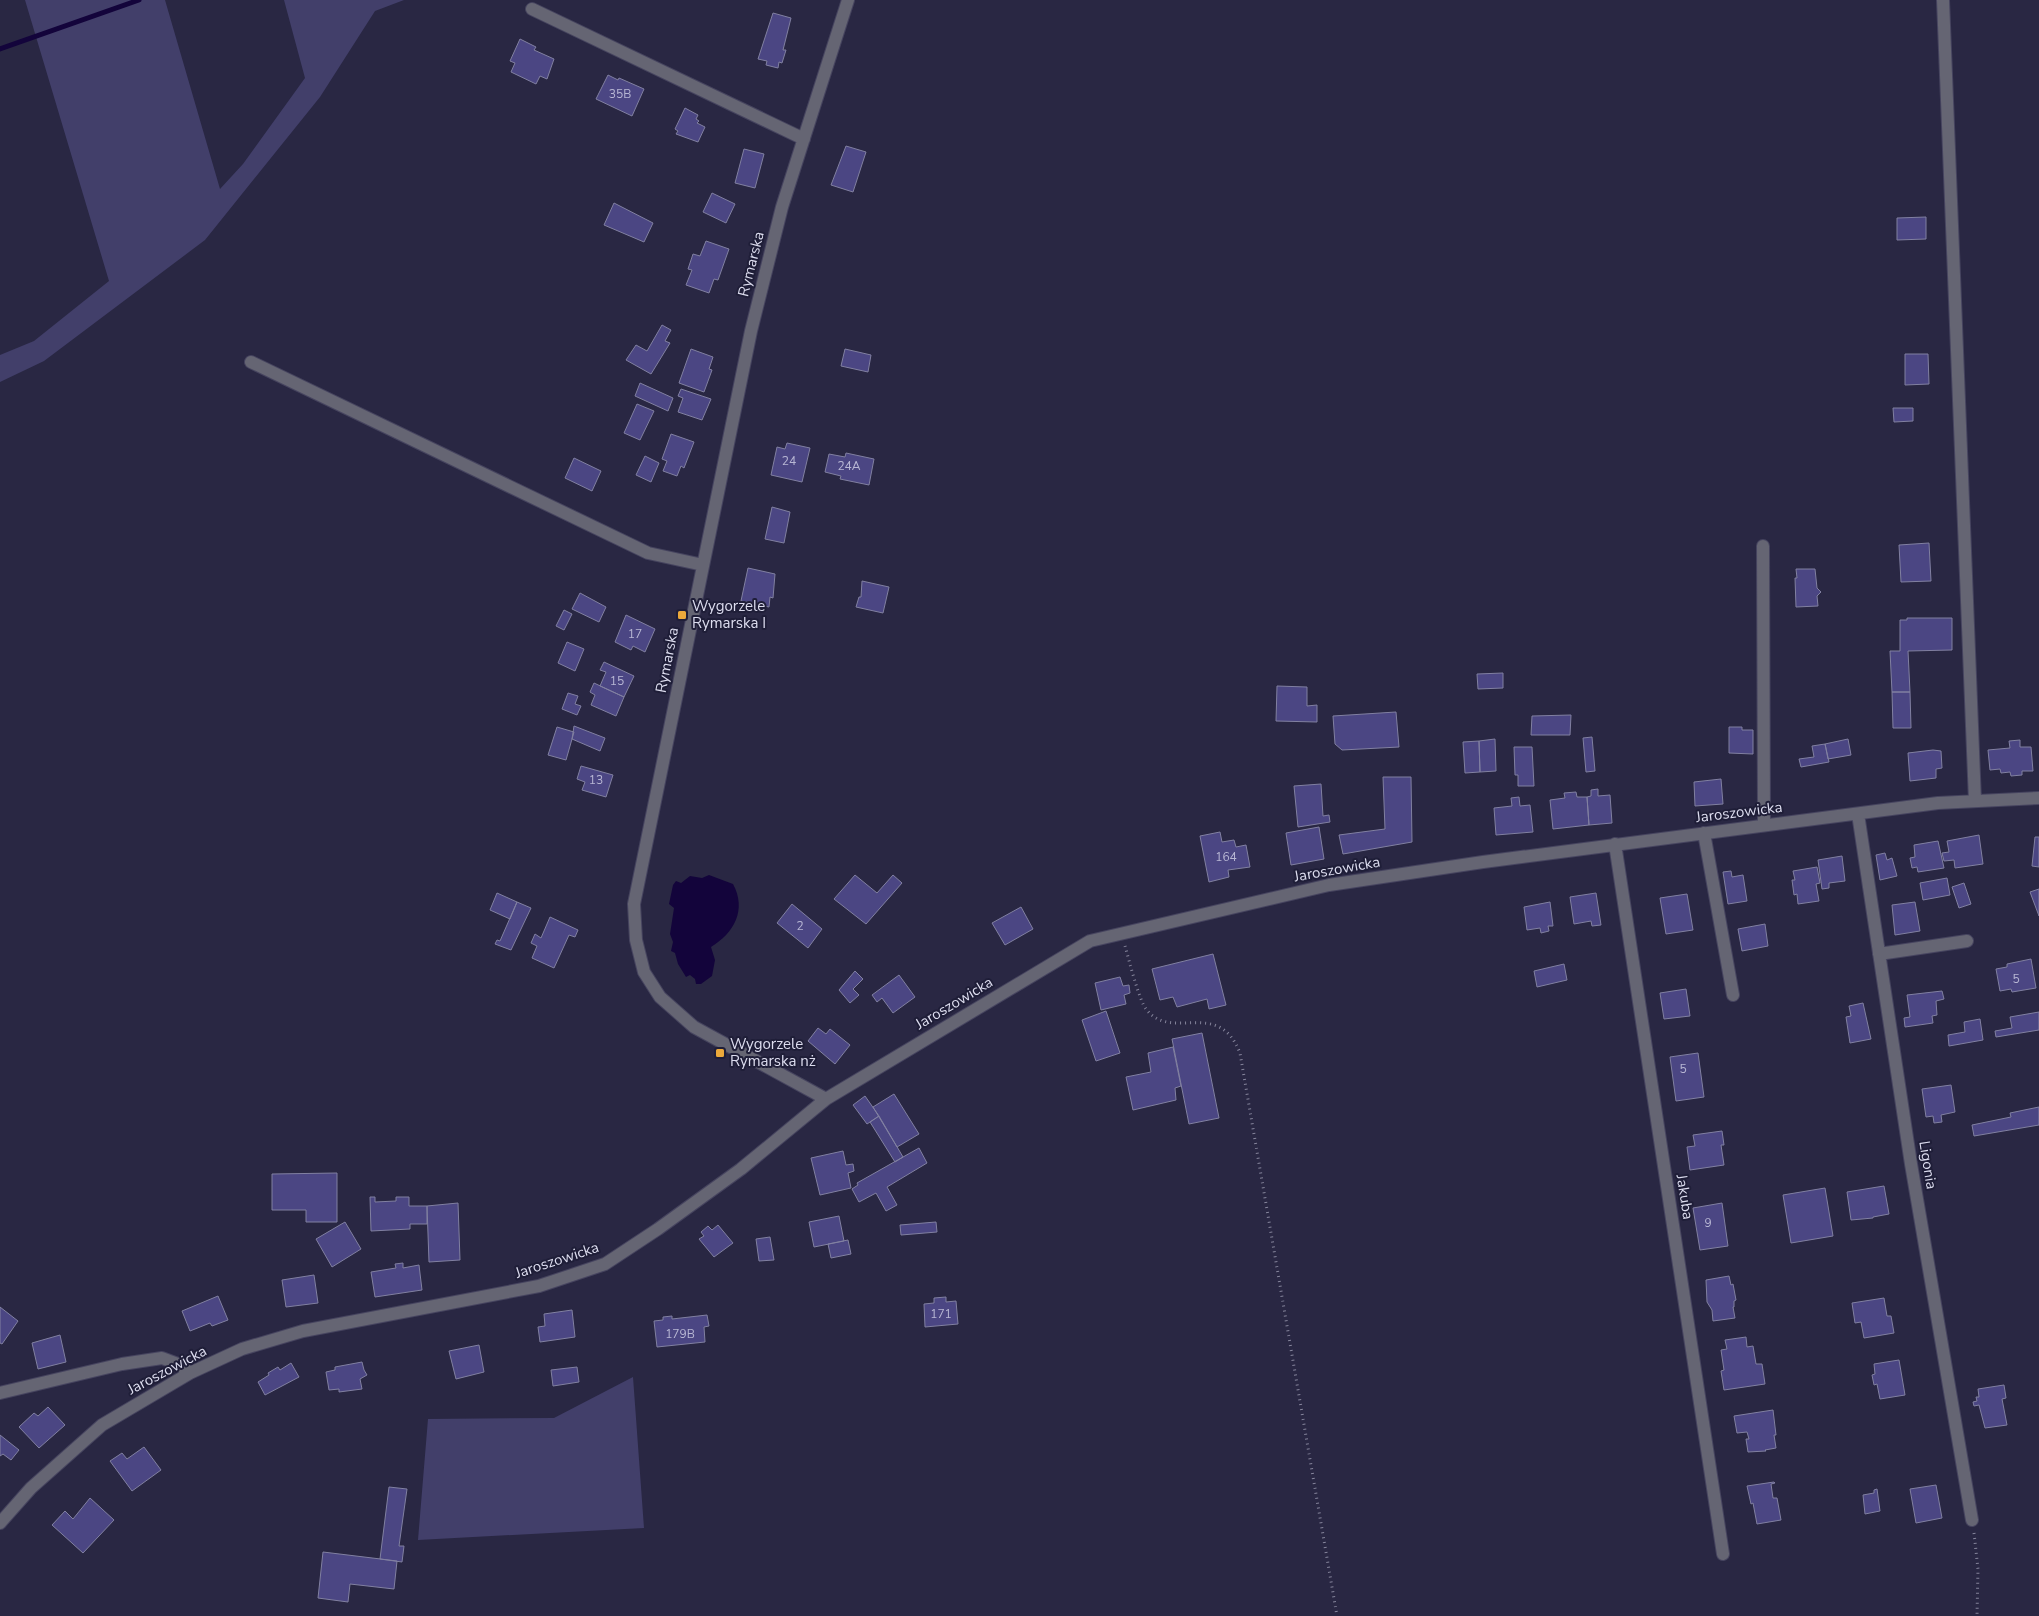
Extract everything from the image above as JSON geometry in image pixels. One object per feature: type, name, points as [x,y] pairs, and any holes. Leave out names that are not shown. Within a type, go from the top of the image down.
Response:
[{"type":"street","name":"Rymarska","points":[[826,1100],[694,1027],[660,997],[644,972],[636,940],[634,904],[751,331],[782,207],[848,0]]},
{"type":"street","points":[[1943,0],[1974,801]]},
{"type":"street","points":[[532,9],[804,139]]},
{"type":"street","points":[[252,362],[648,553],[703,565]]},
{"type":"street","points":[[1763,546],[1764,825]]},
{"type":"street","name":"Jaroszowicka","points":[[0,1522],[31,1488],[102,1425],[190,1373],[242,1349],[303,1332],[539,1286],[605,1264],[658,1229],[741,1169],[826,1100],[1090,941],[1329,885],[1615,844],[1938,803],[2039,798]]},
{"type":"street","name":"Ligonia","points":[[1858,814],[1911,1164],[1972,1520]]},
{"type":"street","points":[[1704,833],[1733,995]]},
{"type":"street","name":"Jakuba","points":[[1615,844],[1723,1554]]},
{"type":"street","points":[[1879,954],[1967,941]]},
{"type":"street","points":[[0,1393],[122,1364],[162,1358],[178,1364],[190,1373]]},
{"type":"path","points":[[1121,934],[1144,1007],[1153,1017],[1167,1022],[1218,1025],[1235,1040],[1240,1053],[1337,1616]]},
{"type":"path","points":[[1972,1520],[1978,1569],[1977,1616]]},
{"type":"shaded area","points":[[25,0],[165,0],[220,189],[243,164],[305,78],[284,0],[404,0],[375,11],[320,97],[205,240],[44,361],[0,382],[0,355],[34,341],[109,281]]},
{"type":"shaded area","points":[[709,875],[733,884],[739,903],[738,912],[732,928],[711,947],[715,960],[712,976],[701,984],[696,984],[695,979],[690,975],[686,977],[678,964],[675,953],[671,951],[673,942],[670,934],[674,908],[669,904],[673,885],[676,881],[681,883],[690,876],[702,878]]},
{"type":"shaded area","points":[[633,1377],[644,1528],[418,1540],[428,1419],[554,1418]]},
{"type":"building","points":[[773,13],[791,18],[783,50],[786,50],[782,63],[779,62],[778,68],[766,65],[767,61],[758,59]]},
{"type":"building","points":[[520,39],[536,47],[534,50],[554,59],[547,79],[540,76],[536,84],[511,72],[515,63],[510,61]]},
{"type":"building","points":[[608,75],[644,89],[632,116],[596,99]]},
{"type":"building","points":[[685,108],[698,115],[696,119],[699,121],[697,123],[705,127],[698,142],[676,134],[678,131],[675,129]]},
{"type":"building","points":[[846,146],[866,152],[853,192],[831,185]]},
{"type":"building","points":[[744,149],[764,154],[755,188],[735,183]]},
{"type":"building","points":[[712,193],[735,204],[726,223],[703,212]]},
{"type":"building","points":[[614,203],[653,223],[644,242],[604,225]]},
{"type":"building","points":[[1926,217],[1926,239],[1897,240],[1897,218]]},
{"type":"building","points":[[706,241],[729,249],[718,280],[714,279],[709,293],[686,285],[692,270],[688,269],[693,254],[700,256]]},
{"type":"building","points":[[662,325],[671,330],[665,341],[670,343],[651,374],[626,360],[636,345],[647,351]]},
{"type":"building","points":[[691,349],[713,357],[709,369],[712,370],[704,392],[679,383]]},
{"type":"building","points":[[845,349],[871,355],[868,372],[841,366]]},
{"type":"building","points":[[1905,354],[1928,354],[1929,384],[1905,385]]},
{"type":"building","points":[[640,383],[673,398],[668,411],[635,396]]},
{"type":"building","points":[[681,389],[711,399],[702,420],[678,412],[683,398],[678,396]]},
{"type":"building","points":[[637,404],[654,411],[640,440],[624,433]]},
{"type":"building","points":[[1893,408],[1913,408],[1913,421],[1894,422]]},
{"type":"building","points":[[671,434],[694,442],[684,468],[681,466],[677,476],[663,471],[667,461],[662,459]]},
{"type":"building","points":[[787,443],[810,448],[802,482],[771,475],[777,447],[785,449]]},
{"type":"building","points":[[846,453],[874,459],[869,485],[840,479],[841,476],[825,472],[829,454],[845,457]]},
{"type":"building","points":[[645,456],[659,463],[651,482],[636,475]]},
{"type":"building","points":[[574,458],[601,471],[592,491],[565,478]]},
{"type":"building","points":[[772,507],[790,512],[784,543],[765,539]]},
{"type":"building","points":[[1929,543],[1931,581],[1901,582],[1899,545]]},
{"type":"building","points":[[748,568],[775,574],[773,598],[770,597],[769,607],[741,601]]},
{"type":"building","points":[[1796,569],[1815,569],[1817,588],[1821,592],[1817,596],[1818,606],[1796,607]]},
{"type":"building","points":[[862,581],[889,587],[883,613],[856,607],[859,597],[861,597]]},
{"type":"building","points":[[580,593],[606,607],[599,622],[572,609]]},
{"type":"building","points":[[564,610],[572,614],[564,630],[556,626]]},
{"type":"building","points":[[626,615],[655,629],[645,652],[633,646],[631,650],[615,642]]},
{"type":"building","points":[[1907,618],[1952,618],[1952,650],[1908,651],[1910,692],[1892,692],[1890,651],[1900,651],[1900,620],[1907,620]]},
{"type":"building","points":[[567,642],[584,649],[575,671],[558,663]]},
{"type":"building","points":[[604,662],[634,676],[624,697],[600,686],[606,672],[600,670]]},
{"type":"building","points":[[1503,673],[1503,688],[1478,689],[1477,674]]},
{"type":"building","points":[[594,683],[624,697],[616,716],[591,705],[595,695],[590,692]]},
{"type":"building","points":[[1277,686],[1307,687],[1307,706],[1317,705],[1317,722],[1276,721]]},
{"type":"building","points":[[1892,692],[1910,692],[1911,728],[1893,728]]},
{"type":"building","points":[[568,693],[578,696],[575,704],[581,706],[577,715],[562,709]]},
{"type":"building","points":[[1396,712],[1399,747],[1342,750],[1335,744],[1333,716]]},
{"type":"building","points":[[1571,715],[1570,735],[1531,735],[1532,716]]},
{"type":"building","points":[[574,726],[605,738],[600,751],[572,739]]},
{"type":"building","points":[[557,727],[574,732],[566,760],[548,755]]},
{"type":"building","points":[[1729,727],[1742,727],[1742,730],[1753,730],[1753,754],[1729,753]]},
{"type":"building","points":[[1592,737],[1595,771],[1586,772],[1583,738]]},
{"type":"building","points":[[1495,739],[1496,771],[1480,772],[1479,741]]},
{"type":"building","points":[[1848,739],[1851,755],[1828,759],[1825,744]]},
{"type":"building","points":[[2020,740],[2020,747],[2031,747],[2033,771],[2022,771],[2022,775],[2011,776],[2010,772],[2001,773],[2000,769],[1990,770],[1988,750],[2010,748],[2009,741]]},
{"type":"building","points":[[1479,741],[1480,772],[1465,773],[1463,742]]},
{"type":"building","points":[[1825,744],[1829,762],[1801,767],[1799,759],[1814,757],[1812,746]]},
{"type":"building","points":[[1514,747],[1532,747],[1534,786],[1518,786],[1518,775],[1515,775]]},
{"type":"building","points":[[1941,751],[1942,768],[1936,769],[1936,778],[1910,781],[1908,753]]},
{"type":"building","points":[[581,766],[613,775],[606,797],[582,790],[585,782],[577,779]]},
{"type":"building","points":[[1383,777],[1411,777],[1412,842],[1343,854],[1339,835],[1385,829]]},
{"type":"building","points":[[1721,779],[1723,804],[1695,806],[1694,782]]},
{"type":"building","points":[[1321,784],[1323,816],[1329,815],[1330,822],[1298,827],[1294,786]]},
{"type":"building","points":[[1598,789],[1598,796],[1610,795],[1612,823],[1589,825],[1587,797],[1591,796],[1591,790]]},
{"type":"building","points":[[1576,792],[1577,797],[1587,797],[1589,825],[1553,829],[1550,800],[1565,798],[1564,793]]},
{"type":"building","points":[[1519,797],[1520,806],[1530,805],[1533,832],[1496,835],[1494,808],[1512,806],[1511,798]]},
{"type":"building","points":[[1319,827],[1324,859],[1291,865],[1286,833]]},
{"type":"building","points":[[1220,832],[1222,842],[1234,840],[1236,847],[1246,845],[1250,867],[1228,870],[1229,877],[1209,882],[1200,836]]},
{"type":"building","points":[[1979,835],[1983,864],[1955,868],[1954,860],[1944,861],[1942,853],[1949,852],[1947,841]]},
{"type":"building","points":[[2035,837],[2039,837],[2039,867],[2032,866]]},
{"type":"building","points":[[1938,841],[1944,868],[1918,872],[1917,867],[1912,868],[1910,858],[1915,857],[1914,845]]},
{"type":"building","points":[[1885,853],[1887,860],[1892,858],[1897,876],[1880,880],[1876,855]]},
{"type":"building","points":[[1842,856],[1845,881],[1829,883],[1829,888],[1822,889],[1818,860]]},
{"type":"building","points":[[1817,867],[1820,883],[1816,884],[1819,901],[1798,904],[1797,894],[1794,895],[1792,880],[1795,880],[1793,871]]},
{"type":"building","points":[[1731,871],[1732,877],[1743,875],[1747,901],[1728,904],[1723,872]]},
{"type":"building","points":[[855,875],[877,893],[893,875],[902,883],[866,924],[834,899]]},
{"type":"building","points":[[1947,878],[1950,895],[1923,900],[1920,883]]},
{"type":"building","points":[[1964,883],[1971,904],[1959,908],[1952,887]]},
{"type":"building","points":[[2039,889],[2039,916],[2030,892]]},
{"type":"building","points":[[497,893],[517,902],[510,919],[490,910]]},
{"type":"building","points":[[1596,893],[1601,925],[1592,926],[1591,921],[1574,924],[1570,897]]},
{"type":"building","points":[[1687,894],[1693,930],[1666,934],[1660,898]]},
{"type":"building","points":[[517,902],[531,908],[511,950],[495,944],[497,940],[500,941]]},
{"type":"building","points":[[1550,902],[1553,926],[1548,926],[1549,931],[1541,933],[1540,928],[1527,930],[1524,907]]},
{"type":"building","points":[[1915,902],[1920,931],[1895,935],[1892,905]]},
{"type":"building","points":[[792,904],[822,929],[808,948],[777,923]]},
{"type":"building","points":[[1021,907],[1033,929],[1005,945],[992,923]]},
{"type":"building","points":[[550,917],[578,930],[575,937],[569,935],[554,968],[532,958],[537,946],[531,943],[535,934],[541,938]]},
{"type":"building","points":[[1765,924],[1768,946],[1742,951],[1738,929]]},
{"type":"building","points":[[1213,954],[1226,1005],[1209,1009],[1207,999],[1177,1007],[1173,997],[1160,1000],[1152,969]]},
{"type":"building","points":[[2031,959],[2036,988],[2012,992],[2011,989],[2000,991],[1996,969],[2007,967],[2007,964]]},
{"type":"building","points":[[1564,964],[1567,980],[1537,987],[1534,971]]},
{"type":"building","points":[[855,971],[863,979],[853,989],[859,995],[850,1003],[839,990]]},
{"type":"building","points":[[899,975],[915,997],[893,1013],[882,998],[877,1002],[872,995]]},
{"type":"building","points":[[1120,977],[1123,986],[1129,985],[1130,993],[1124,995],[1126,1004],[1101,1010],[1095,983]]},
{"type":"building","points":[[1686,989],[1690,1016],[1664,1019],[1660,993]]},
{"type":"building","points":[[1942,991],[1944,999],[1936,1001],[1937,1015],[1932,1016],[1933,1023],[1905,1027],[1904,1018],[1910,1017],[1907,995]]},
{"type":"building","points":[[1863,1003],[1871,1039],[1850,1043],[1846,1017],[1851,1016],[1849,1006]]},
{"type":"building","points":[[1106,1011],[1120,1053],[1096,1061],[1082,1020]]},
{"type":"building","points":[[2039,1012],[2039,1030],[1996,1037],[1995,1031],[2012,1028],[2010,1017]]},
{"type":"building","points":[[1980,1019],[1983,1040],[1949,1046],[1948,1035],[1965,1032],[1964,1022]]},
{"type":"building","points":[[818,1028],[826,1034],[830,1029],[850,1045],[835,1064],[808,1041]]},
{"type":"building","points":[[1202,1033],[1219,1118],[1189,1124],[1172,1039]]},
{"type":"building","points":[[1173,1047],[1181,1086],[1175,1088],[1176,1100],[1133,1110],[1126,1077],[1151,1072],[1148,1053]]},
{"type":"building","points":[[1698,1053],[1704,1097],[1676,1101],[1670,1057]]},
{"type":"building","points":[[1951,1085],[1955,1112],[1941,1115],[1942,1122],[1934,1123],[1933,1116],[1926,1117],[1922,1089]]},
{"type":"building","points":[[894,1094],[919,1134],[897,1147],[873,1107]]},
{"type":"building","points":[[865,1096],[879,1116],[867,1124],[853,1105]]},
{"type":"building","points":[[2039,1107],[2039,1125],[1974,1136],[1972,1125],[2011,1117],[2010,1113]]},
{"type":"building","points":[[879,1116],[903,1157],[895,1162],[870,1122]]},
{"type":"building","points":[[1722,1131],[1724,1145],[1721,1145],[1724,1165],[1690,1170],[1687,1147],[1695,1146],[1693,1135]]},
{"type":"building","points":[[919,1148],[927,1163],[887,1187],[897,1205],[886,1211],[876,1193],[859,1202],[852,1189],[858,1185],[857,1183]]},
{"type":"building","points":[[843,1151],[846,1165],[853,1164],[854,1171],[848,1173],[851,1188],[820,1195],[811,1158]]},
{"type":"building","points":[[337,1173],[337,1222],[306,1222],[306,1210],[272,1210],[272,1174]]},
{"type":"building","points":[[1884,1186],[1889,1214],[1851,1220],[1847,1192]]},
{"type":"building","points":[[1825,1188],[1833,1236],[1791,1243],[1783,1195]]},
{"type":"building","points":[[370,1197],[375,1197],[375,1202],[396,1201],[396,1197],[409,1197],[409,1206],[427,1206],[427,1224],[410,1224],[410,1229],[371,1231]]},
{"type":"building","points":[[458,1203],[460,1260],[429,1262],[427,1206]]},
{"type":"building","points":[[1722,1203],[1728,1246],[1700,1250],[1693,1208]]},
{"type":"building","points":[[839,1216],[844,1241],[814,1247],[809,1222]]},
{"type":"building","points":[[345,1222],[361,1249],[332,1267],[316,1239]]},
{"type":"building","points":[[936,1222],[937,1232],[901,1235],[900,1225]]},
{"type":"building","points":[[718,1225],[733,1243],[714,1257],[699,1239],[704,1236],[701,1232],[708,1226],[712,1230]]},
{"type":"building","points":[[770,1237],[774,1260],[759,1261],[756,1239]]},
{"type":"building","points":[[848,1240],[851,1254],[831,1258],[828,1244]]},
{"type":"building","points":[[403,1263],[403,1268],[419,1265],[422,1290],[375,1297],[371,1272],[396,1268],[395,1264]]},
{"type":"building","points":[[314,1275],[318,1303],[286,1307],[282,1280]]},
{"type":"building","points":[[1729,1276],[1731,1285],[1733,1284],[1736,1300],[1733,1307],[1735,1318],[1713,1321],[1712,1310],[1707,1302],[1706,1280]]},
{"type":"building","points":[[218,1296],[228,1320],[212,1326],[210,1323],[190,1331],[182,1311]]},
{"type":"building","points":[[946,1297],[946,1302],[956,1301],[958,1324],[925,1327],[924,1304],[934,1303],[934,1298]]},
{"type":"building","points":[[1884,1298],[1887,1316],[1891,1316],[1894,1333],[1864,1338],[1861,1322],[1855,1323],[1852,1303]]},
{"type":"building","points":[[0,1307],[18,1321],[2,1344],[0,1343]]},
{"type":"building","points":[[572,1310],[575,1337],[540,1342],[538,1327],[545,1326],[544,1314]]},
{"type":"building","points":[[707,1315],[709,1326],[704,1327],[705,1342],[657,1347],[654,1321],[663,1320],[663,1317],[672,1316],[672,1319]]},
{"type":"building","points":[[60,1335],[66,1362],[38,1369],[32,1343]]},
{"type":"building","points":[[1746,1337],[1747,1347],[1753,1346],[1756,1364],[1762,1364],[1765,1384],[1724,1390],[1721,1371],[1724,1370],[1721,1350],[1727,1349],[1725,1340]]},
{"type":"building","points":[[479,1345],[484,1372],[456,1379],[449,1351]]},
{"type":"building","points":[[1899,1360],[1905,1395],[1880,1399],[1877,1384],[1874,1385],[1872,1375],[1875,1374],[1874,1364]]},
{"type":"building","points":[[362,1362],[367,1375],[360,1379],[362,1389],[339,1392],[339,1389],[329,1390],[326,1372],[335,1370],[335,1367]]},
{"type":"building","points":[[291,1363],[299,1377],[265,1395],[258,1382],[278,1367],[280,1370]]},
{"type":"building","points":[[577,1367],[579,1382],[553,1386],[551,1370]]},
{"type":"building","points":[[2004,1385],[2006,1398],[2002,1399],[2007,1425],[1985,1428],[1979,1405],[1974,1406],[1973,1402],[1977,1401],[1976,1397],[1979,1397],[1978,1389]]},
{"type":"building","points":[[48,1407],[65,1425],[39,1448],[19,1427],[34,1413],[38,1416]]},
{"type":"building","points":[[1773,1410],[1776,1448],[1766,1451],[1748,1452],[1746,1439],[1749,1439],[1747,1432],[1737,1433],[1734,1416]]},
{"type":"building","points":[[0,1435],[19,1450],[11,1460],[3,1454],[0,1456]]},
{"type":"building","points":[[144,1447],[161,1470],[132,1491],[110,1461],[122,1453],[127,1459]]},
{"type":"building","points":[[1774,1482],[1771,1484],[1773,1498],[1777,1498],[1781,1520],[1757,1524],[1747,1486]]},
{"type":"building","points":[[1936,1485],[1942,1518],[1916,1523],[1910,1489]]},
{"type":"building","points":[[389,1487],[407,1489],[399,1546],[404,1546],[402,1562],[380,1559]]},
{"type":"building","points":[[1877,1489],[1880,1511],[1865,1514],[1863,1495],[1874,1493],[1874,1490]]},
{"type":"building","points":[[90,1498],[114,1520],[83,1553],[52,1525],[65,1511],[73,1519]]},
{"type":"building","points":[[323,1552],[397,1561],[394,1589],[350,1584],[348,1602],[318,1598]]},
{"type":"waterway","points":[[0,49],[139,0]]},
{"type":"place","name":"Wygorzele Rymarska I","points":[[682,615]]},
{"type":"place","name":"Wygorzele Rymarska nż","points":[[720,1053]]}]
